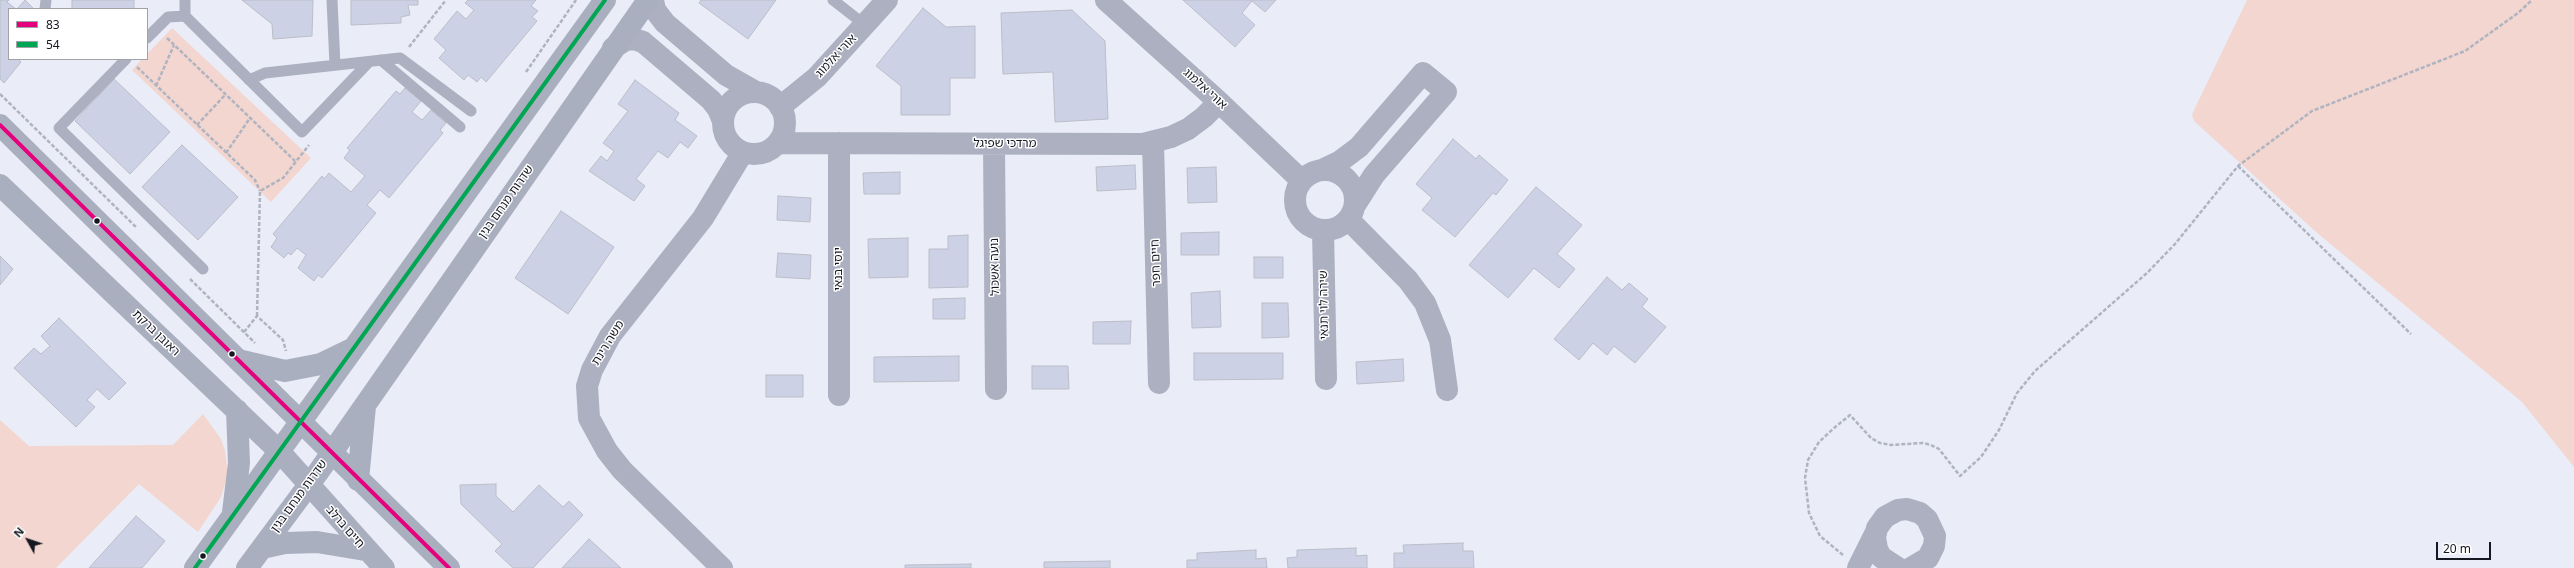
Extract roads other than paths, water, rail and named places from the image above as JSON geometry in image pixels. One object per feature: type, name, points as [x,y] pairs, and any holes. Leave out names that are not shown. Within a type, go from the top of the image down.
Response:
[{"type":"street","points":[[588,0],[590,14],[588,26]]},
{"type":"street","points":[[195,568],[232,513],[279,451],[300,420],[588,26],[605,0]]},
{"type":"street","name":"שדרות מנחם בגין","points":[[247,568],[365,405],[648,0]]},
{"type":"street","points":[[613,48],[617,43],[630,39],[643,42],[711,100],[720,111],[728,140],[743,152],[761,153],[778,143],[785,125],[780,107],[770,96],[756,92],[726,75],[665,23],[655,10],[652,0]]},
{"type":"street","name":"אורי אלמוג","points":[[780,107],[817,77],[866,25],[887,0]]},
{"type":"street","name":"אורי אלמוג","points":[[1106,0],[1219,102],[1302,181]]},
{"type":"street","points":[[1423,73],[1446,92],[1374,175],[1351,212],[1336,228],[1323,230],[1305,223],[1297,212],[1295,193],[1302,181],[1309,174],[1322,170],[1335,165],[1359,147],[1423,73]]},
{"type":"street","points":[[723,121],[725,112],[734,100],[742,94],[756,92]]},
{"type":"street","name":"מרדכי שפיגל","points":[[778,143],[1134,145],[1171,138],[1188,129],[1204,117],[1219,102]]},
{"type":"street","points":[[0,125],[236,359],[332,451],[358,480],[449,568]]},
{"type":"street","name":"חיים חפר","points":[[1153,142],[1159,383]]},
{"type":"street","name":"יוסי בנאי","points":[[839,143],[839,395]]},
{"type":"street","name":"נועה אשכול","points":[[994,144],[996,389]]},
{"type":"street","name":"משה רינת","points":[[722,568],[622,470],[606,452],[589,418],[587,394],[592,370],[610,336],[703,218],[743,152]]},
{"type":"street","points":[[1322,170],[1336,172],[1348,180],[1354,193],[1351,212],[1408,280],[1425,303],[1442,346],[1447,390]]},
{"type":"street","name":"ראובן ברקת","points":[[0,185],[237,410],[279,451],[308,484]]},
{"type":"street","name":"שירה לוי תנאי","points":[[1323,230],[1326,379]]},
{"type":"street","points":[[236,359],[284,372],[321,364],[353,348]]},
{"type":"street","name":"שדרות מנחם בגין","points":[[358,480],[365,405]]},
{"type":"street","points":[[232,513],[239,463],[237,410]]},
{"type":"street","name":"חיים ברלב","points":[[308,484],[365,550],[384,568]]},
{"type":"street","points":[[1853,563],[1876,532],[1882,520],[1898,510],[1912,510],[1927,519],[1934,532],[1934,546],[1924,561],[1911,568]]},
{"type":"street","points":[[1876,532],[1875,541],[1878,553],[1887,563],[1898,568]]},
{"type":"street","points":[[262,548],[285,543],[317,542],[365,550]]},
{"type":"lane","points":[[185,0],[185,16],[302,132],[375,61]]},
{"type":"lane","points":[[332,0],[335,65]]},
{"type":"lane","points":[[833,0],[866,25]]},
{"type":"lane","points":[[148,37],[168,17],[185,16]]},
{"type":"lane","points":[[249,80],[265,73],[400,58],[470,112]]},
{"type":"lane","points":[[375,61],[460,127]]},
{"type":"lane","points":[[130,62],[59,128],[203,269]]}]
